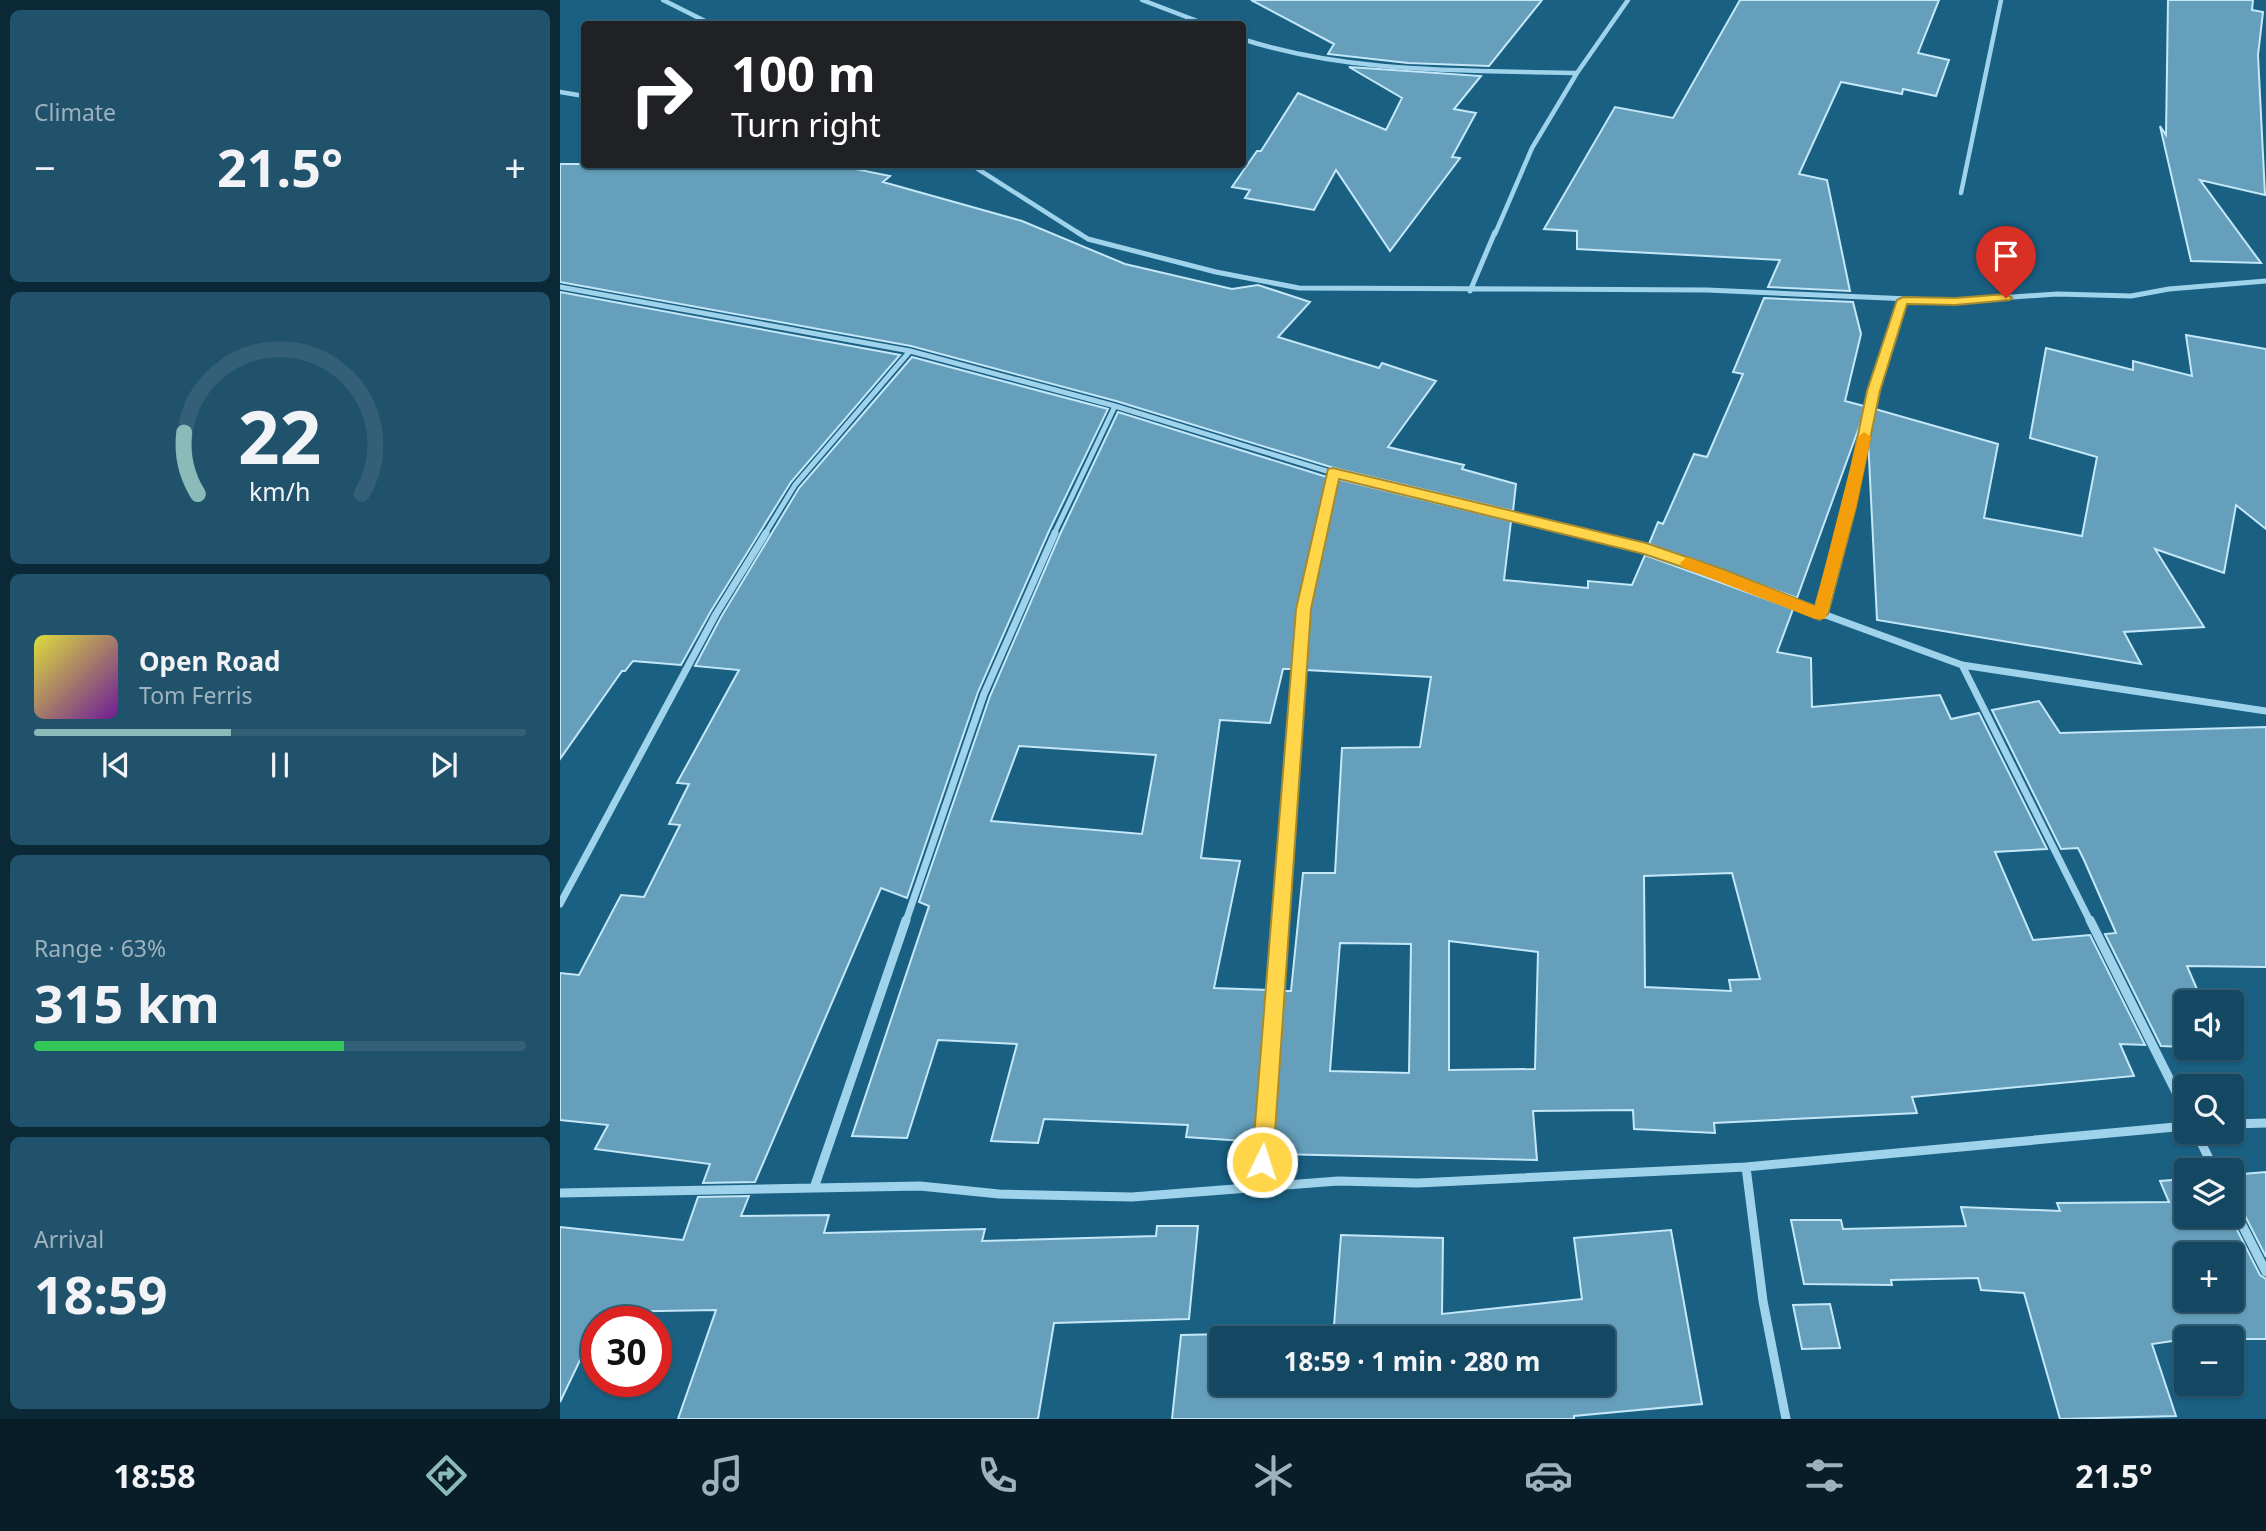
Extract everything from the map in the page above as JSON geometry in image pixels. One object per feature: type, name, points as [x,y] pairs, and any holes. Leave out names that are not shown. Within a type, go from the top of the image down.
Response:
[{"type":"street","points":[[663,0],[705,21]]},
{"type":"street","points":[[1142,0],[1197,21]]},
{"type":"street","points":[[1470,291],[1532,148],[1577,73],[1628,0]]},
{"type":"street","points":[[1961,193],[2001,0]]},
{"type":"street","points":[[1246,40],[1291,56],[1351,64],[1577,73]]},
{"type":"street","points":[[560,92],[581,96]]},
{"type":"street","points":[[977,168],[1088,239],[1216,272],[1298,288],[1470,291],[1707,290],[1955,301],[2057,294],[2131,296],[2169,289],[2266,281]]},
{"type":"street","points":[[560,287],[911,351],[1115,406],[1333,473],[1646,549],[1962,664],[2266,711]]},
{"type":"street","points":[[1820,614],[1849,507],[1874,391],[1903,300]]},
{"type":"street","points":[[560,904],[716,614],[795,485],[842,427],[911,351]]},
{"type":"street","points":[[814,1188],[984,694],[1073,491],[1115,406]]},
{"type":"street","points":[[1261,1189],[1304,609],[1333,473]]},
{"type":"street","points":[[1962,664],[2174,1088]]},
{"type":"street","points":[[2244,1124],[2266,1123]]},
{"type":"street","points":[[560,1193],[920,1186],[999,1195],[1132,1197],[1338,1181],[1418,1183],[1746,1167],[2174,1127]]},
{"type":"street","points":[[1746,1167],[1763,1301],[1786,1419]]},
{"type":"street","points":[[2244,1228],[2266,1272]]},
{"type":"building","points":[[1251,0],[1542,0],[1489,66],[1408,63],[1328,54],[1334,44]]},
{"type":"building","points":[[1740,0],[1939,0],[1918,53],[1949,60],[1936,96],[1903,89],[1902,94],[1841,82],[1799,174],[1827,180],[1850,291],[1768,287],[1780,260],[1577,249],[1577,231],[1544,229],[1615,107],[1673,118]]},
{"type":"building","points":[[2168,0],[2253,0],[2252,10],[2263,12],[2258,55],[2265,195],[2200,180],[2261,263],[2191,261],[2160,126],[2166,135]]},
{"type":"building","points":[[1349,67],[1481,76],[1454,109],[1476,113],[1452,157],[1460,158],[1390,251],[1336,170],[1314,210],[1245,198],[1250,190],[1232,187],[1257,151],[1261,151],[1298,93],[1386,130],[1402,98]]},
{"type":"building","points":[[560,164],[581,164],[581,168],[851,168],[890,176],[883,182],[1022,221],[1125,264],[1232,289],[1258,285],[1310,302],[1278,337],[1379,368],[1382,363],[1436,381],[1388,447],[1464,465],[1462,469],[1516,484],[1513,511],[1334,468],[1116,401],[911,346],[560,282]]},
{"type":"building","points":[[560,292],[900,355],[791,482],[711,611],[681,665],[633,661],[622,671],[560,759]]},
{"type":"building","points":[[1764,298],[1853,302],[1861,334],[1845,401],[1864,406],[1861,422],[1797,598],[1649,544],[1658,522],[1663,524],[1694,454],[1707,457],[1743,374],[1733,372]]},
{"type":"building","points":[[2186,335],[2266,349],[2266,529],[2236,505],[2224,573],[2155,549],[2204,627],[2124,632],[2141,664],[1877,620],[1868,438],[1875,409],[1998,444],[1984,518],[2082,536],[2097,457],[2030,438],[2046,348],[2133,370],[2133,361],[2192,376]]},
{"type":"building","points":[[912,357],[1108,409],[1049,531],[978,692],[907,898],[881,888],[755,1182],[703,1183],[710,1164],[595,1149],[608,1125],[560,1120],[560,973],[579,975],[621,895],[644,897],[680,825],[669,824],[689,784],[677,783],[739,670],[695,666],[721,617],[799,488]]},
{"type":"building","points":[[1118,412],[1327,477],[1298,608],[1293,669],[1283,669],[1270,723],[1220,720],[1201,858],[1240,861],[1214,988],[1269,990],[1258,1142],[1186,1137],[1188,1125],[1044,1119],[1038,1143],[991,1141],[1017,1044],[938,1040],[907,1138],[852,1136],[929,906],[919,902],[990,696],[1061,532]],"holes":[[[1019,746],[1156,755],[1142,834],[991,821]]]},
{"type":"building","points":[[1337,479],[1511,521],[1504,580],[1588,588],[1588,581],[1632,585],[1645,555],[1793,609],[1777,652],[1811,658],[1812,707],[1940,695],[1951,719],[1979,713],[2047,849],[1995,852],[2033,940],[2090,935],[2145,1045],[2120,1044],[2134,1076],[1912,1097],[1917,1113],[1714,1123],[1715,1133],[1634,1129],[1633,1110],[1533,1111],[1537,1160],[1276,1154],[1277,1143],[1271,1142],[1283,991],[1291,991],[1303,873],[1335,873],[1342,748],[1420,747],[1431,677],[1306,670],[1310,610]],"holes":[[[1732,873],[1760,979],[1729,980],[1731,991],[1645,987],[1644,876]],[[1449,941],[1538,952],[1535,1069],[1449,1070]],[[1340,943],[1411,944],[1409,1073],[1330,1071]]]},
{"type":"building","points":[[2039,701],[2060,733],[2266,727],[2266,967],[2187,966],[2197,990],[2174,990],[2174,1047],[2161,1046],[2105,934],[2116,933],[2078,848],[2061,849],[1992,710]]},
{"type":"building","points":[[2266,1172],[2266,1257],[2244,1214],[2244,1174]]},
{"type":"building","points":[[2174,1180],[2174,1228],[2236,1228],[2243,1242],[2174,1242],[2174,1312],[2244,1312],[2244,1244],[2260,1275],[2266,1279],[2266,1339],[2244,1339],[2244,1326],[2174,1326],[2174,1341],[2152,1344],[2176,1416],[2060,1419],[2024,1293],[1981,1290],[1978,1278],[1891,1280],[1892,1285],[1804,1284],[1791,1220],[1841,1220],[1843,1229],[1966,1226],[1961,1207],[2060,1211],[2057,1203],[2169,1202],[2160,1181]]},
{"type":"building","points":[[749,1196],[741,1216],[829,1215],[824,1233],[985,1229],[982,1241],[1156,1236],[1157,1226],[1198,1226],[1189,1319],[1054,1323],[1038,1419],[678,1419],[716,1310],[672,1311],[672,1306],[581,1306],[581,1358],[560,1402],[560,1227],[683,1240],[698,1197]]},
{"type":"building","points":[[1671,1230],[1702,1404],[1574,1416],[1574,1419],[1172,1419],[1181,1335],[1209,1334],[1209,1396],[1615,1396],[1615,1326],[1334,1326],[1341,1235],[1443,1238],[1442,1314],[1582,1299],[1574,1238]]},
{"type":"building","points":[[1830,1304],[1840,1348],[1802,1349],[1793,1305]]},
{"type":"slow traffic","points":[[1687,563],[1820,614],[1849,507],[1864,437]]},
{"type":"route","points":[[1262,1162],[1297,673],[1304,609],[1333,473],[1646,549],[1717,573],[1820,614],[1849,507],[1874,391],[1903,300],[2006,298]]}]
